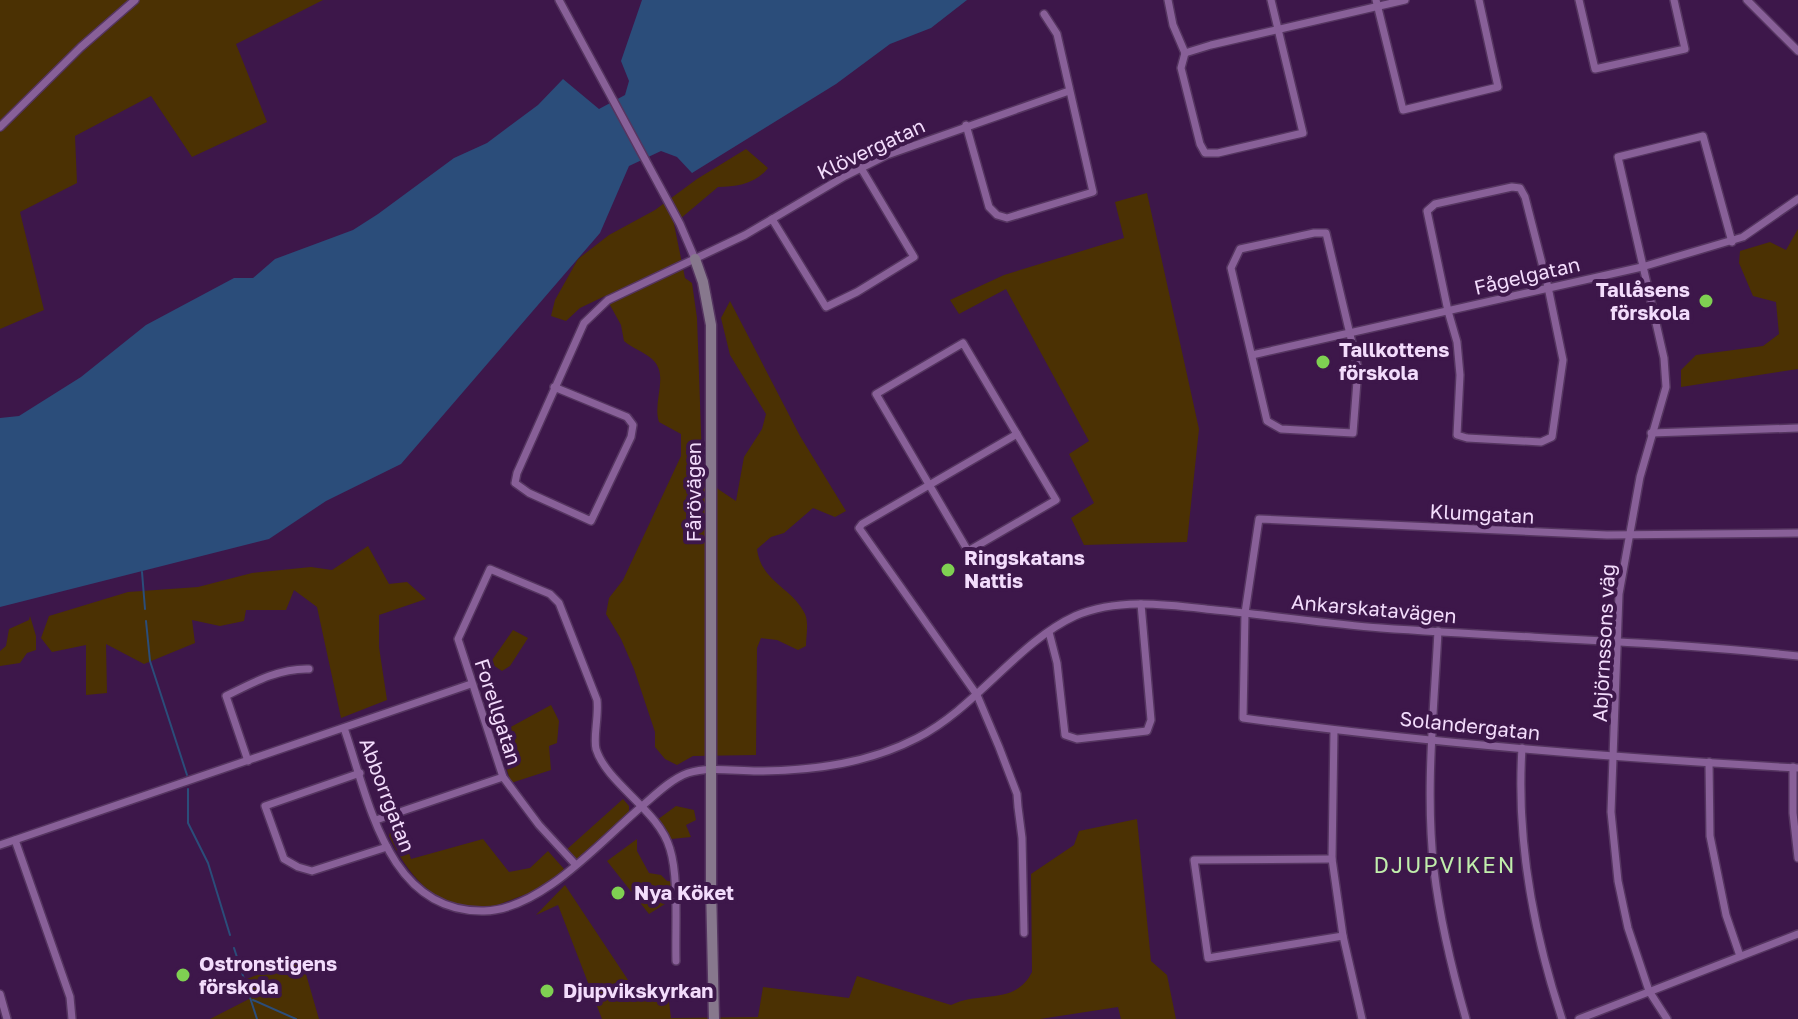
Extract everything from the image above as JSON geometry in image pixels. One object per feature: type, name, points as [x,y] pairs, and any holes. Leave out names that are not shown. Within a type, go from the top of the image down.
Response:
[{"type":"street","points":[[0,127],[81,47],[135,0]]},
{"type":"street","name":"Fårövägen","points":[[559,0],[695,259],[711,325],[714,1019]]},
{"type":"street","points":[[1168,0],[1173,25],[1185,53],[1181,68],[1205,153],[1218,153],[1303,133],[1271,0]]},
{"type":"street","points":[[1185,53],[1377,4],[1405,0]]},
{"type":"street","points":[[1377,4],[1403,110],[1498,87],[1479,0]]},
{"type":"street","points":[[1579,0],[1595,69],[1685,49],[1674,0]]},
{"type":"street","points":[[1747,0],[1798,51]]},
{"type":"street","points":[[966,125],[989,207],[997,215],[1007,218],[1093,192],[1057,34],[1044,14]]},
{"type":"street","name":"Klövergatan","points":[[554,387],[627,417],[633,425],[631,437],[591,521],[529,493],[515,483],[554,387],[584,323],[608,300],[772,219],[887,155],[1069,91]]},
{"type":"street","name":"Abjörnssons väg","points":[[1667,1019],[1649,991],[1628,928],[1618,881],[1611,812],[1619,594],[1628,536],[1651,433],[1666,387],[1664,358],[1618,157],[1703,136],[1732,242]]},
{"type":"street","points":[[772,219],[826,307],[857,292],[914,257],[861,168]]},
{"type":"street","points":[[1512,187],[1520,188],[1548,287],[1563,360],[1552,437],[1541,442],[1457,435],[1460,375],[1457,342],[1448,311],[1427,211],[1435,204],[1512,187]]},
{"type":"street","name":"Fågelgatan","points":[[1252,355],[1642,267],[1732,242],[1763,226],[1798,199]]},
{"type":"street","points":[[1326,233],[1351,334],[1358,368],[1353,433],[1281,429],[1267,421],[1231,268],[1240,249],[1326,233]]},
{"type":"street","points":[[963,343],[1017,434],[1056,500],[968,551],[876,394],[963,343]]},
{"type":"street","points":[[1651,433],[1798,428]]},
{"type":"street","points":[[1017,434],[859,528],[977,695],[1017,794],[1022,838],[1024,933]]},
{"type":"street","name":"Klumgatan","points":[[1245,613],[1259,519],[1628,536],[1798,533]]},
{"type":"street","name":"Forellgatan","points":[[575,864],[539,825],[503,777],[458,639],[490,569],[550,594],[559,603],[597,700],[599,716],[595,746],[600,758],[642,806]]},
{"type":"street","points":[[1049,632],[1057,663],[1065,735],[1077,739],[1147,731],[1151,720],[1141,604]]},
{"type":"street","name":"Ankarskatavägen","points":[[711,771],[827,767],[868,758],[917,738],[956,714],[1049,632],[1075,616],[1109,606],[1141,604],[1378,628],[1727,648],[1798,656]]},
{"type":"street","name":"Solandergatan","points":[[1245,613],[1243,718],[1522,748],[1795,768]]},
{"type":"street","points":[[1438,631],[1432,738],[1434,867],[1445,943],[1466,1019]]},
{"type":"street","points":[[248,761],[226,696],[259,679],[295,669],[309,669]]},
{"type":"street","points":[[0,845],[471,684]]},
{"type":"street","name":"Abborrgatan","points":[[344,728],[387,847],[410,883],[431,898],[460,909],[486,911],[513,906],[547,889],[662,789],[687,773],[711,771]]},
{"type":"street","points":[[1334,730],[1332,859],[1343,936],[1361,1019]]},
{"type":"street","points":[[1522,748],[1523,850],[1533,914],[1562,1019]]},
{"type":"street","points":[[1709,762],[1710,836],[1726,915],[1740,956]]},
{"type":"street","points":[[1795,768],[1793,813],[1798,858]]},
{"type":"street","points":[[360,773],[265,806],[284,859],[312,871],[387,847]]},
{"type":"street","points":[[376,820],[503,777]]},
{"type":"street","points":[[642,806],[670,848],[676,961]]},
{"type":"street","points":[[15,840],[70,997],[72,1019]]},
{"type":"street","points":[[1332,859],[1194,860],[1208,958],[1343,936]]},
{"type":"street","points":[[1579,1019],[1798,934]]},
{"type":"street","points":[[0,994],[7,1019]]},
{"type":"shaded area","points":[[0,0],[323,0],[236,44],[267,122],[192,157],[151,96],[75,136],[77,183],[20,212],[44,310],[0,329]]},
{"type":"shaded area","points":[[746,149],[768,168],[758,178],[745,184],[718,187],[674,224],[685,278],[692,283],[697,318],[702,460],[718,489],[736,501],[744,457],[762,429],[766,414],[730,355],[721,318],[730,301],[800,436],[846,511],[835,517],[813,508],[784,533],[771,537],[757,549],[764,569],[800,605],[807,625],[806,646],[798,650],[777,640],[761,638],[757,648],[756,755],[693,756],[677,765],[665,759],[655,747],[655,732],[634,669],[606,614],[609,598],[623,580],[681,456],[681,434],[659,422],[660,372],[657,365],[624,341],[621,325],[605,296],[580,308],[566,321],[551,316],[555,300],[578,259],[609,235],[655,210]]},
{"type":"shaded area","points":[[1147,193],[1199,429],[1187,542],[1084,545],[1071,518],[1094,503],[1069,454],[1089,441],[1006,289],[959,314],[950,300],[1004,275],[1124,238],[1115,202]]},
{"type":"shaded area","points":[[1798,229],[1798,369],[1681,387],[1681,370],[1696,355],[1763,346],[1779,334],[1776,302],[1753,296],[1739,263],[1740,251],[1770,242],[1786,250]]},
{"type":"shaded area","points":[[368,546],[389,584],[407,582],[426,599],[379,615],[379,647],[387,700],[341,718],[317,607],[294,590],[286,610],[246,610],[244,621],[220,626],[192,620],[195,643],[144,664],[106,644],[107,693],[86,695],[86,645],[52,652],[41,638],[49,616],[128,592],[198,587],[252,573],[311,567],[332,570]]},
{"type":"shaded area","points":[[30,616],[36,636],[36,650],[27,653],[20,663],[0,666],[0,651],[6,646],[9,629],[29,620]]},
{"type":"shaded area","points":[[513,630],[528,638],[510,666],[502,671],[490,663]]},
{"type":"shaded area","points":[[551,705],[559,721],[557,743],[549,746],[551,770],[511,783],[496,735]]},
{"type":"shaded area","points":[[623,799],[629,806],[629,815],[577,860],[565,851]]},
{"type":"shaded area","points":[[676,806],[694,810],[696,820],[686,825],[691,837],[671,839],[657,820]]},
{"type":"shaded area","points":[[1137,819],[1151,961],[1167,975],[1176,1019],[1121,1019],[1118,1007],[1040,1019],[602,1019],[558,905],[536,915],[565,885],[634,989],[667,985],[671,1018],[758,1017],[763,987],[849,998],[857,976],[951,1005],[1007,993],[1025,983],[1032,972],[1031,874],[1074,845],[1079,831]]},
{"type":"shaded area","points":[[400,826],[411,859],[483,839],[509,872],[530,868],[548,851],[564,869],[540,888],[494,907],[470,908],[454,904],[427,888],[405,865],[389,836],[391,829]]},
{"type":"shaded area","points":[[637,839],[637,851],[649,873],[661,875],[667,881],[694,884],[692,895],[685,898],[684,892],[649,914],[607,861]]},
{"type":"shaded area","points":[[301,957],[319,1019],[210,1019],[251,998],[247,979]]},
{"type":"water","points":[[642,0],[967,0],[931,28],[890,44],[836,84],[692,173],[677,157],[661,151],[629,166],[600,233],[401,464],[326,501],[269,539],[0,607],[0,418],[19,416],[81,377],[146,325],[234,278],[253,278],[275,259],[353,230],[454,158],[487,143],[538,105],[563,79],[599,109],[625,95],[629,81],[621,61]]},
{"type":"waterway","points":[[142,572],[145,609]]},
{"type":"waterway","points":[[146,621],[150,661],[187,775]]},
{"type":"waterway","points":[[188,789],[188,823],[208,863],[230,935]]},
{"type":"waterway","points":[[234,948],[257,1019]]},
{"type":"waterway","points":[[253,1000],[296,1019]]},
{"type":"place","name":"Tallåsens förskola","points":[[1706,301]]},
{"type":"place","name":"Tallkottens förskola","points":[[1323,362]]},
{"type":"place","name":"Ringskatans Nattis","points":[[948,570]]},
{"type":"place","name":"Nya Köket","points":[[618,893]]},
{"type":"place","name":"Ostronstigens förskola","points":[[183,975]]},
{"type":"place","name":"Djupvikskyrkan","points":[[547,991]]},
{"type":"district","name":"DJUPVIKEN","points":[[1445,865]]}]
